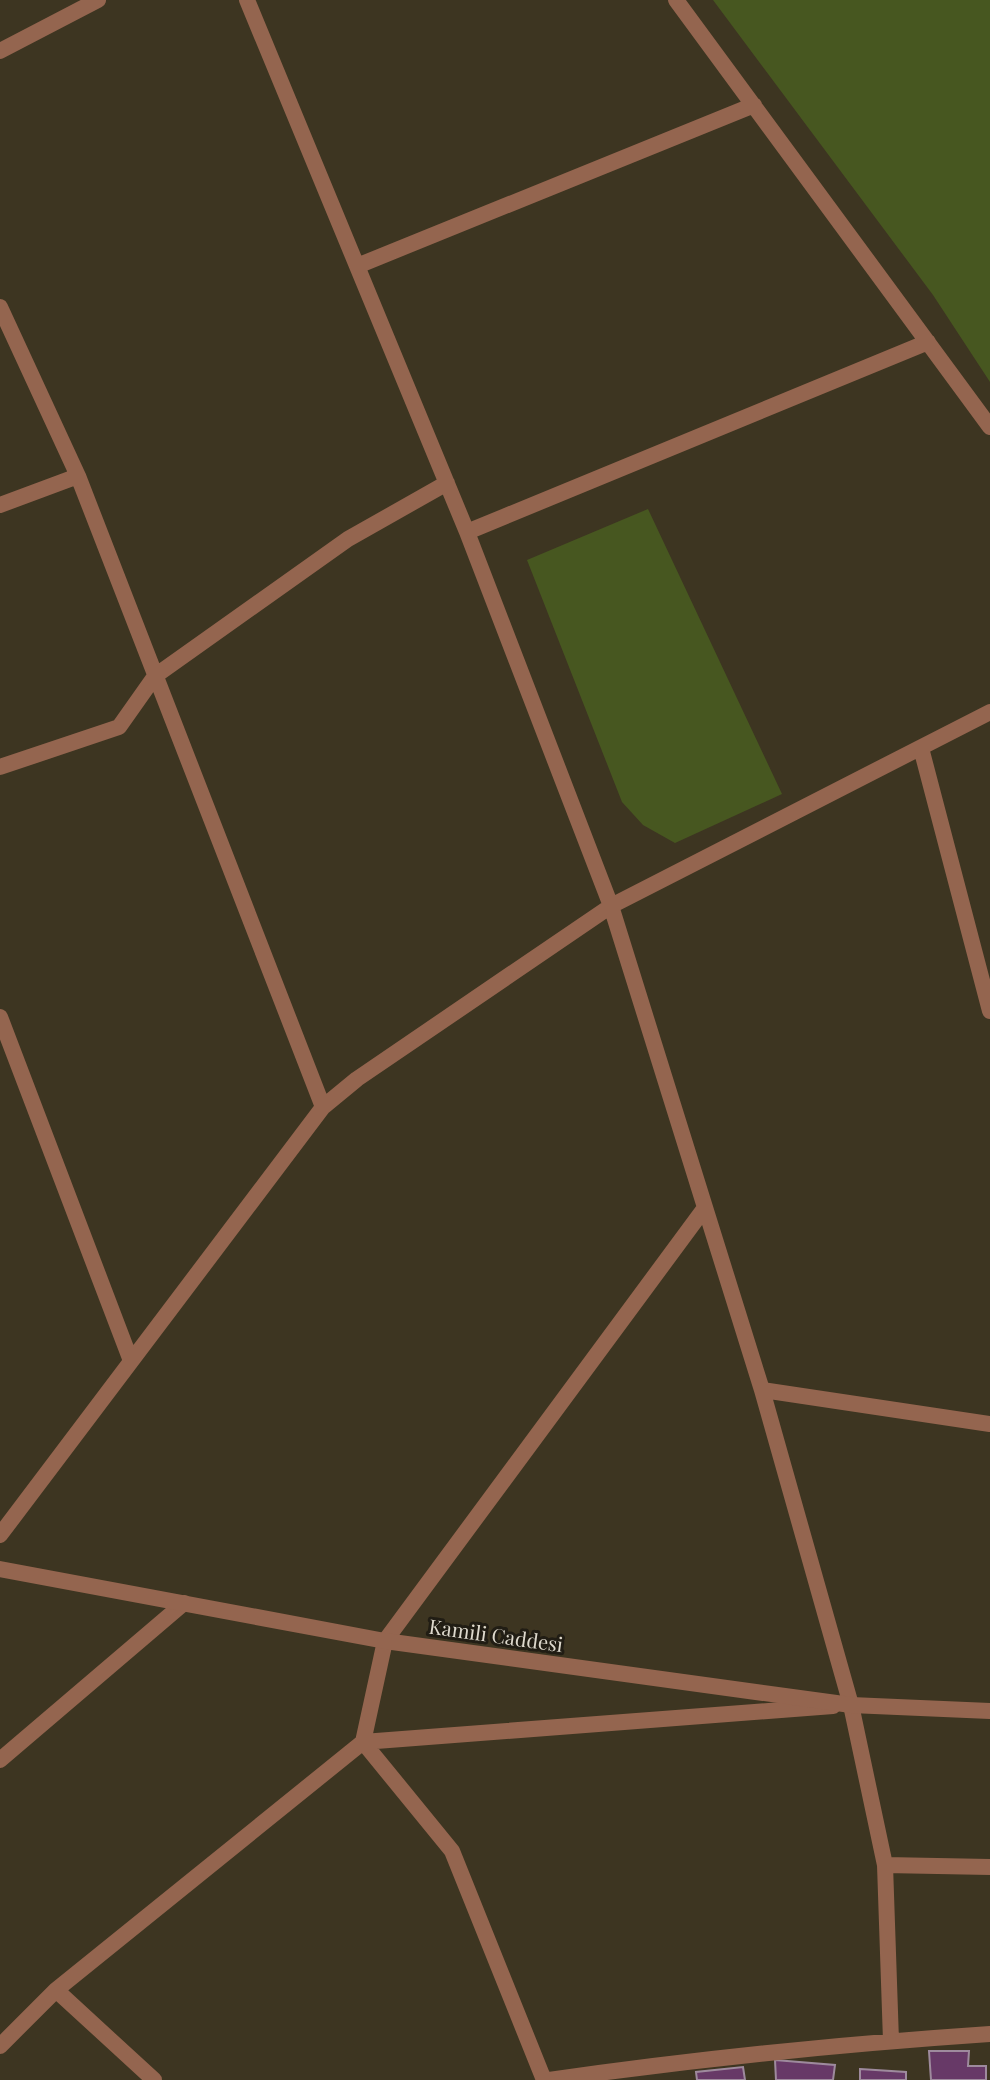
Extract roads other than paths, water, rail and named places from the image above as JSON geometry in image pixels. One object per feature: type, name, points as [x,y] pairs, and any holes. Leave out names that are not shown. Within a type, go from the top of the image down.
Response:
[{"type":"street","points":[[0,51],[98,0]]},
{"type":"street","points":[[247,0],[467,532],[611,906],[762,1390],[851,1705],[885,1865],[891,2041]]},
{"type":"street","points":[[676,0],[990,427]]},
{"type":"street","points":[[357,266],[754,105]]},
{"type":"street","points":[[0,307],[78,476],[323,1107]]},
{"type":"street","points":[[467,532],[928,342]]},
{"type":"street","points":[[0,505],[78,476]]},
{"type":"street","points":[[0,767],[119,727],[155,676],[348,539],[447,483]]},
{"type":"street","points":[[0,1535],[323,1107],[357,1079],[611,906],[990,712]]},
{"type":"street","points":[[921,748],[990,1011]]},
{"type":"street","points":[[0,1017],[131,1361]]},
{"type":"street","points":[[363,1742],[385,1641],[704,1209]]},
{"type":"street","points":[[762,1390],[990,1424]]},
{"type":"street","name":"Kamili Caddesi","points":[[0,1569],[385,1641],[851,1705],[990,1711]]},
{"type":"street","points":[[0,1760],[184,1603]]},
{"type":"street","points":[[0,2046],[56,1990],[363,1742],[851,1705]]},
{"type":"street","points":[[363,1742],[452,1851],[546,2080],[659,2064],[990,2034]]},
{"type":"street","points":[[885,1865],[990,1867]]},
{"type":"street","points":[[56,1990],[154,2080]]}]
